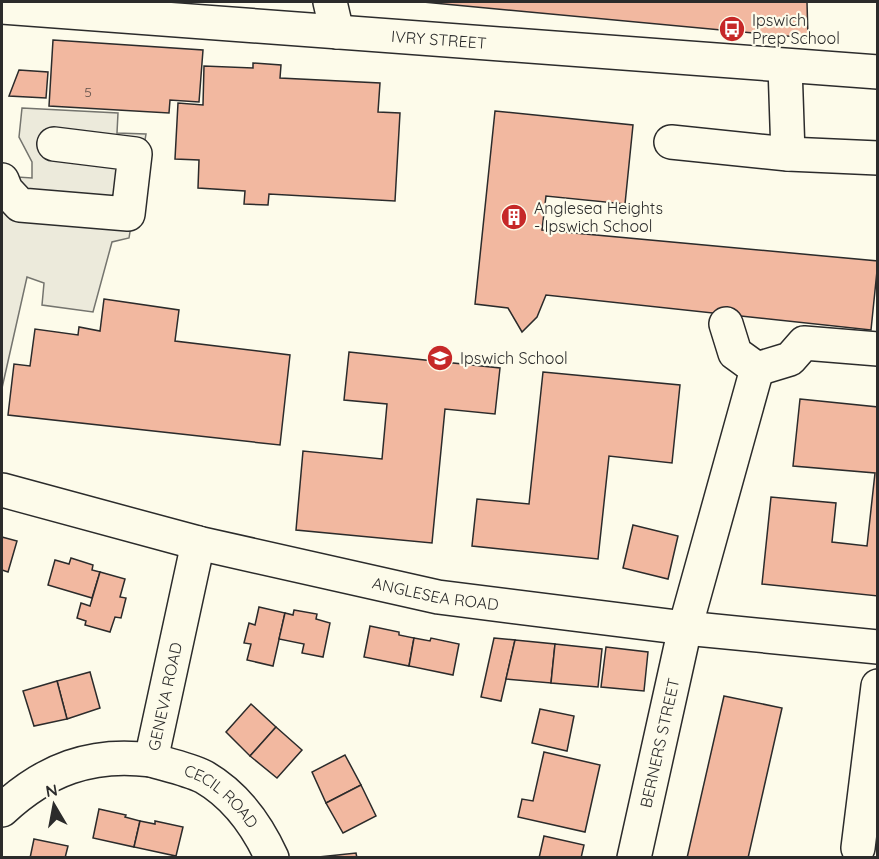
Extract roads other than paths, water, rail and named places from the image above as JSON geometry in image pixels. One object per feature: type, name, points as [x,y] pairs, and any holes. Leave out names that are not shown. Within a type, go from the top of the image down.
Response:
[{"type":"street","name":"IVRY STREET","points":[[3,14],[334,17],[785,66],[878,72]]},
{"type":"street","points":[[785,66],[788,154]]},
{"type":"street","points":[[671,142],[788,154],[878,158]]},
{"type":"street","points":[[2,180],[6,190],[20,205],[128,214],[135,154],[54,144]]},
{"type":"street","points":[[726,324],[735,353],[757,369],[789,359],[804,343],[878,349]]},
{"type":"street","name":"BERNERS STREET","points":[[634,858],[685,628],[757,369]]},
{"type":"street","name":"ANGLESEA ROAD","points":[[2,490],[198,543],[438,597],[685,628],[878,647]]},
{"type":"street","name":"GENEVA ROAD","points":[[2,810],[38,781],[61,770],[106,758],[130,757],[151,760],[198,543]]},
{"type":"street","points":[[858,848],[878,686]]},
{"type":"street","name":"CECIL ROAD","points":[[151,760],[203,777],[231,798],[250,818],[272,858]]},
{"type":"place","name":"Ipswich Prep School","points":[[732,29]]},
{"type":"place","name":"Anglesea Heights - Ipswich School","points":[[514,217]]},
{"type":"place","name":"Ipswich School","points":[[440,358]]}]
